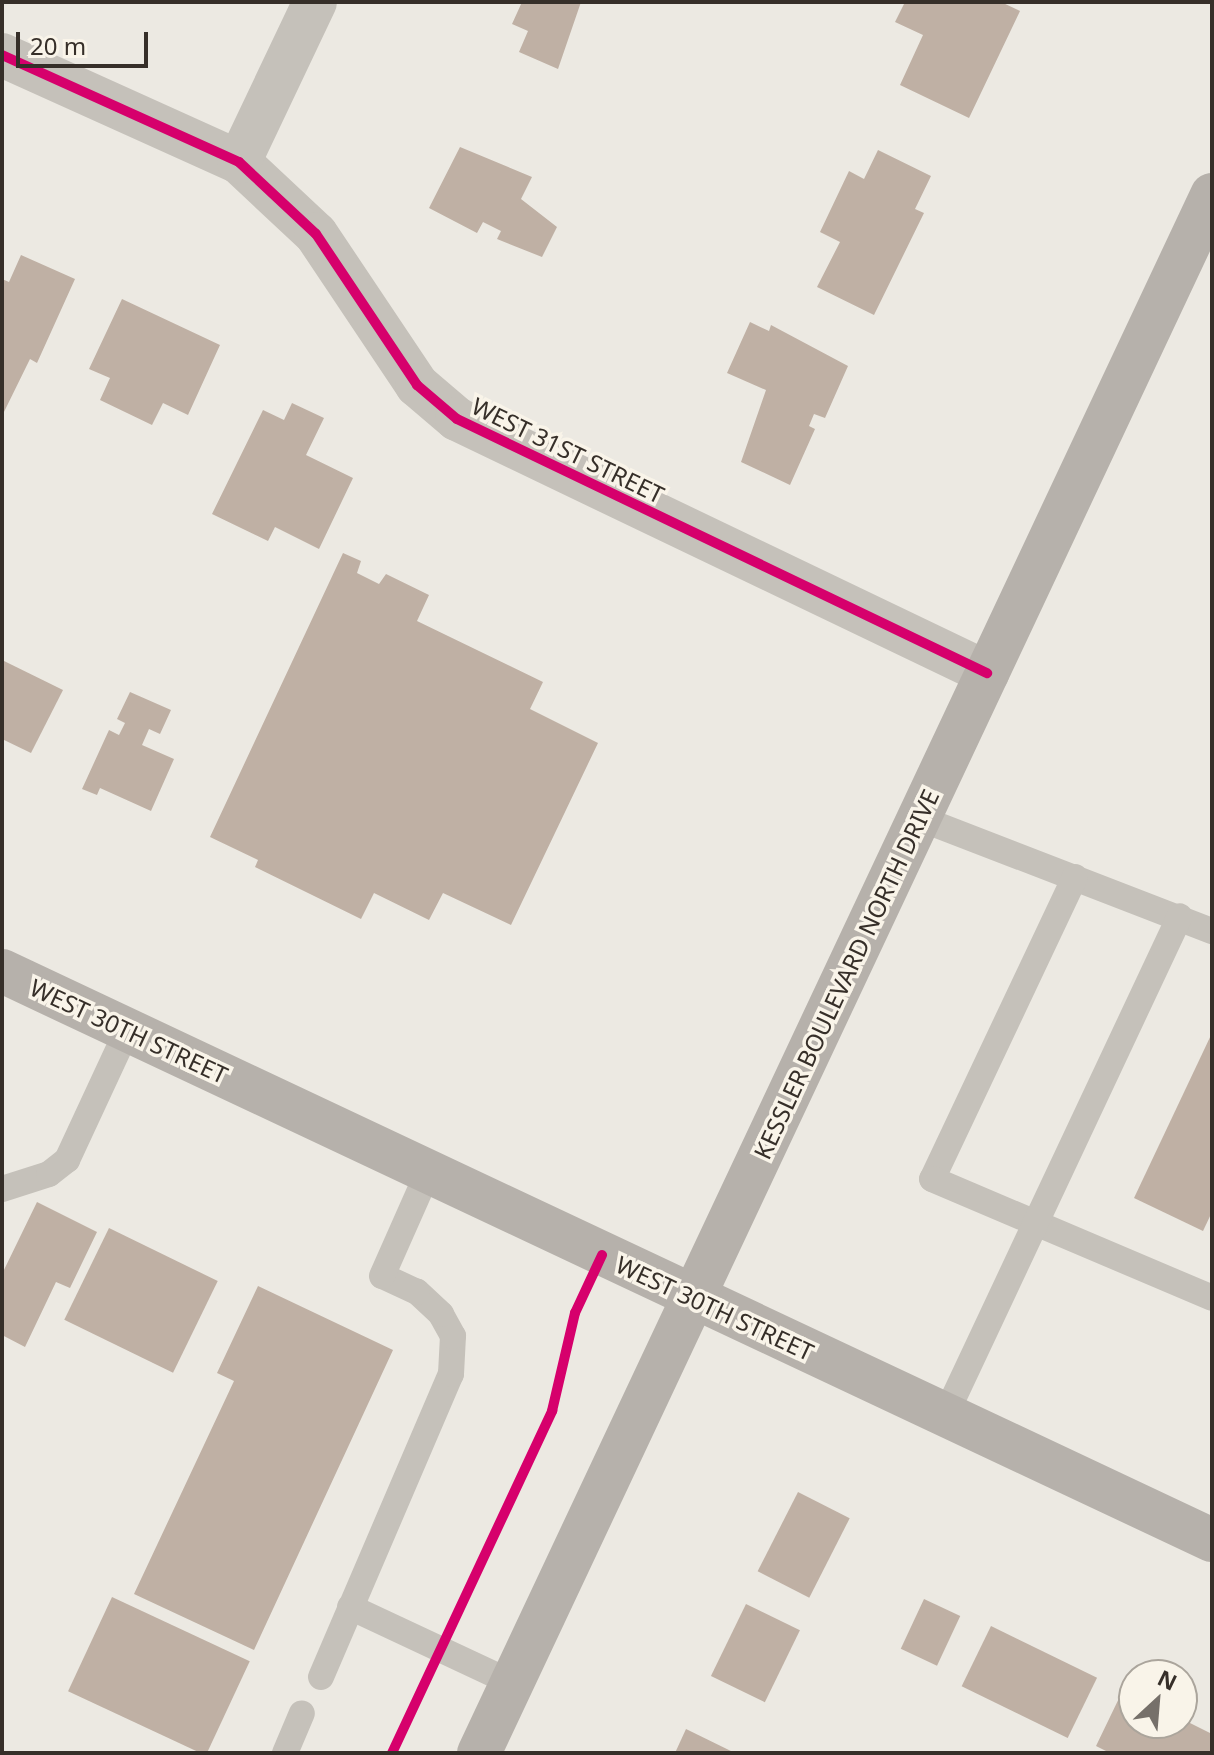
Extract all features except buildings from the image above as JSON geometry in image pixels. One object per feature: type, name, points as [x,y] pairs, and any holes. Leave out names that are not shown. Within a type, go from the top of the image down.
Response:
[{"type":"main road","name":"KESSLER BOULEVARD NORTH DRIVE","points":[[479,1753],[1212,195]]},
{"type":"main road","name":"WEST 30TH STREET","points":[[3,974],[1212,1540]]},
{"type":"street","points":[[239,162],[315,2]]},
{"type":"street","name":"WEST 31ST STREET","points":[[2,55],[239,162],[316,234],[417,385],[457,419],[987,673]]},
{"type":"lane","points":[[919,818],[1180,916],[1212,931]]},
{"type":"lane","points":[[1075,877],[932,1179],[1036,1227],[1205,1289]]},
{"type":"lane","points":[[945,1416],[1180,916]]},
{"type":"lane","points":[[2,1189],[49,1174],[67,1160],[127,1031]]},
{"type":"lane","points":[[321,1677],[451,1374],[453,1336],[441,1314],[417,1292],[382,1276],[428,1172]]},
{"type":"lane","points":[[350,1607],[512,1683]]},
{"type":"lane","points":[[285,1753],[302,1713]]},
{"type":"cycle path","points":[[2,55],[239,162],[316,234],[417,385],[457,419],[987,673]]},
{"type":"cycle path","points":[[392,1753],[552,1411],[575,1313],[602,1255]]}]
